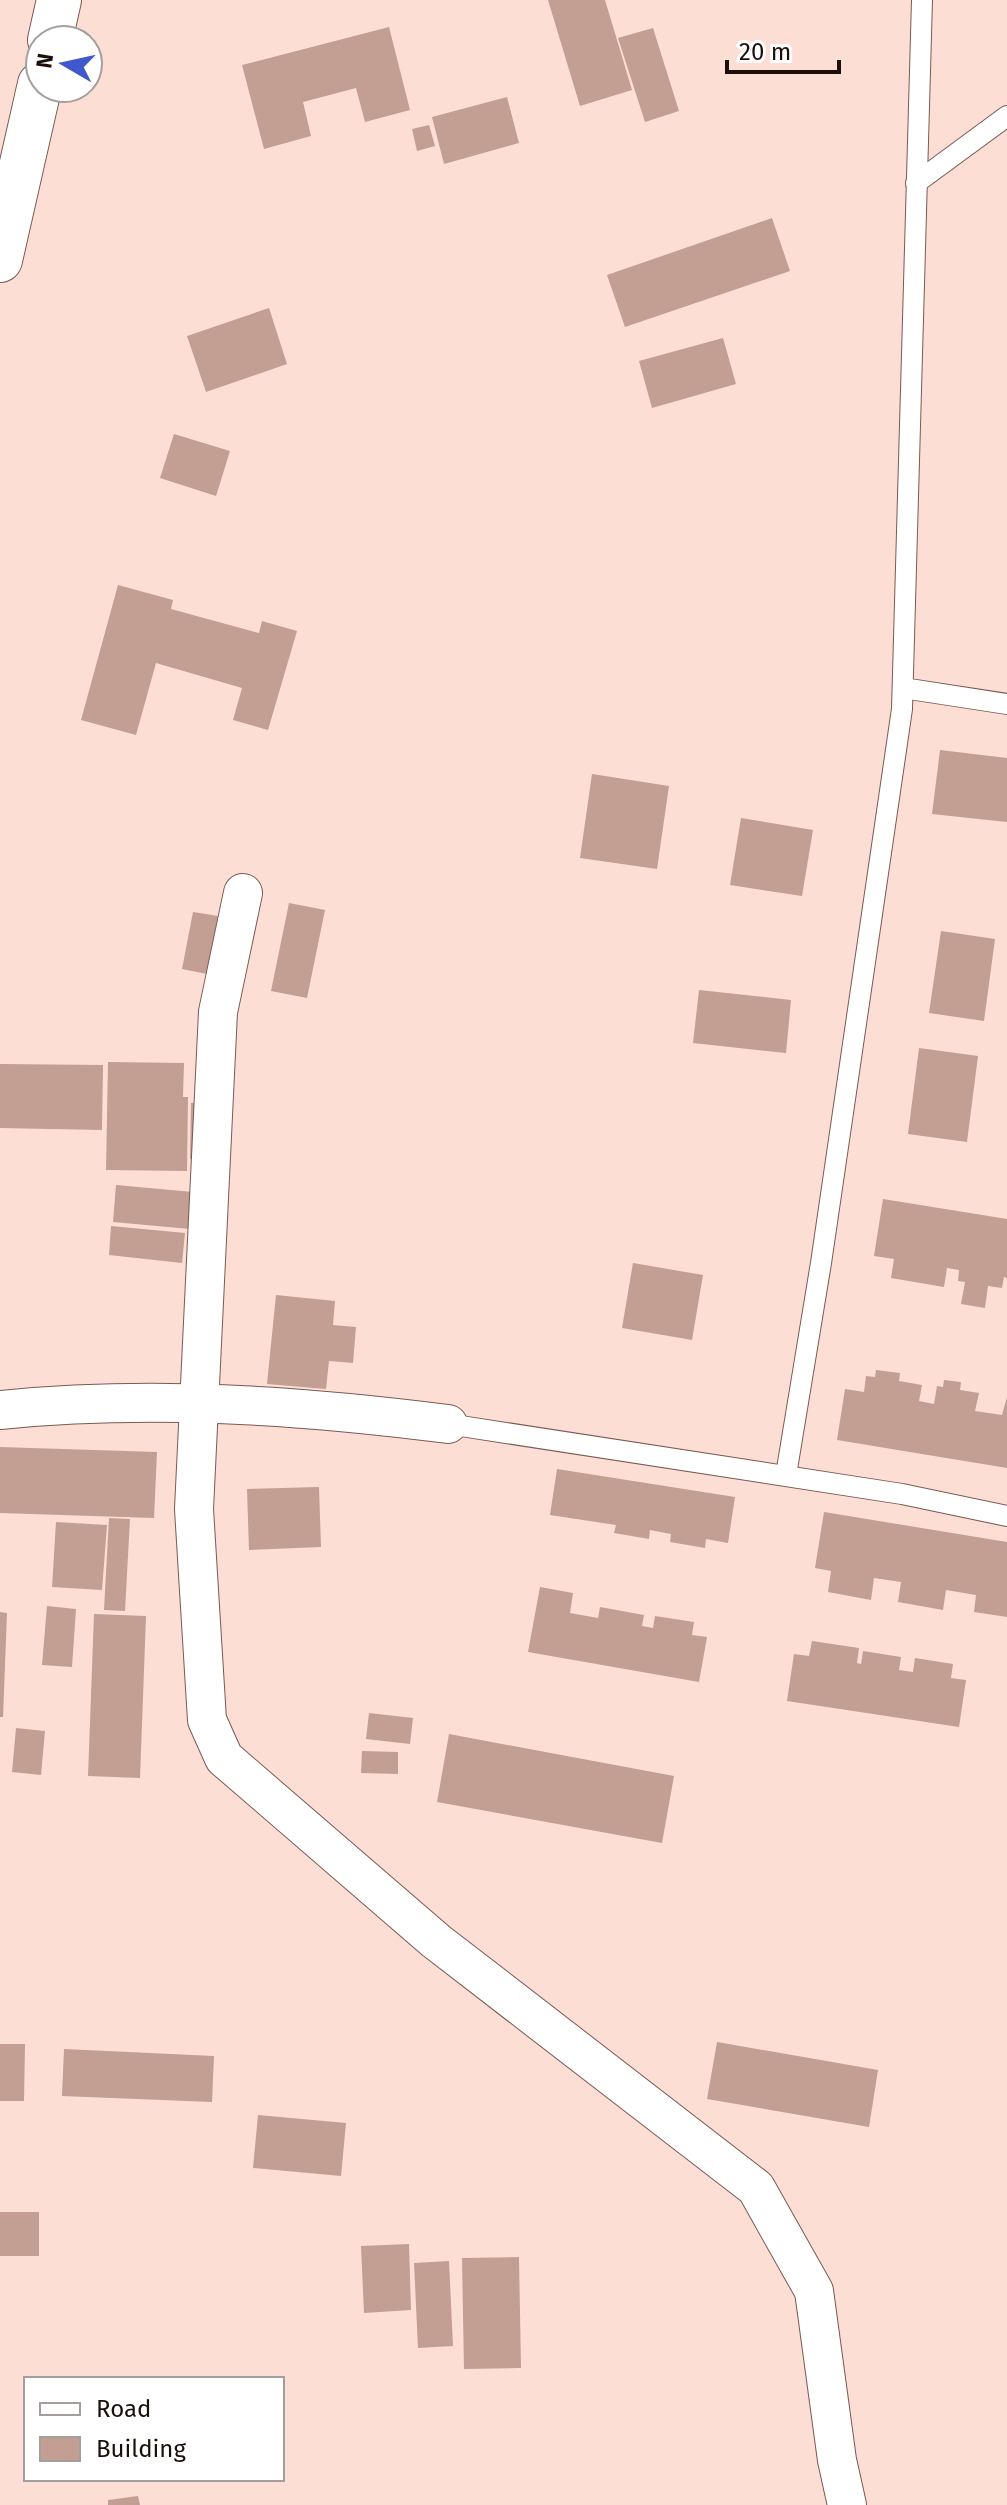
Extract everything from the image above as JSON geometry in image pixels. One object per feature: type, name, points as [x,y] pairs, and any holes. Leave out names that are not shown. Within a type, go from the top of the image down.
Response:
[{"type":"street","points":[[54,24],[59,0]]},
{"type":"street","points":[[0,260],[35,104]]},
{"type":"street","points":[[243,893],[218,1012],[194,1509],[207,1720],[224,1758],[436,1941],[756,2188],[814,2291],[837,2460],[847,2505]]},
{"type":"street","points":[[0,1410],[49,1405],[201,1402],[364,1413],[448,1424]]},
{"type":"lane","points":[[786,1475],[823,1247],[902,709],[922,0]]},
{"type":"lane","points":[[916,183],[1007,116]]},
{"type":"lane","points":[[903,688],[1007,704]]},
{"type":"lane","points":[[448,1424],[902,1494],[1007,1516]]},
{"type":"building","points":[[548,0],[605,0],[632,90],[580,106]]},
{"type":"building","points":[[389,27],[410,110],[365,122],[356,88],[303,102],[311,136],[264,149],[242,65]]},
{"type":"building","points":[[653,28],[679,111],[645,122],[618,38]]},
{"type":"building","points":[[507,97],[519,143],[444,164],[432,117]]},
{"type":"building","points":[[429,125],[435,146],[417,151],[412,129]]},
{"type":"building","points":[[772,218],[790,271],[625,327],[607,275]]},
{"type":"building","points":[[269,308],[287,364],[206,392],[187,336]]},
{"type":"building","points":[[723,338],[736,384],[652,408],[639,361]]},
{"type":"building","points":[[174,434],[230,451],[216,496],[160,478]]},
{"type":"building","points":[[118,585],[173,600],[171,609],[259,633],[262,621],[297,631],[268,730],[233,720],[242,688],[156,663],[136,735],[81,720]]},
{"type":"building","points":[[940,750],[1007,758],[1007,822],[932,814]]},
{"type":"building","points":[[592,774],[669,786],[657,869],[580,858]]},
{"type":"building","points":[[741,818],[813,830],[802,896],[730,885]]},
{"type":"building","points":[[289,903],[325,910],[307,998],[271,991]]},
{"type":"building","points":[[193,912],[218,916],[207,974],[182,969]]},
{"type":"building","points":[[941,931],[995,939],[984,1021],[929,1013]]},
{"type":"building","points":[[699,990],[791,1000],[786,1053],[693,1043]]},
{"type":"building","points":[[919,1048],[978,1056],[967,1142],[908,1134]]},
{"type":"building","points":[[108,1062],[184,1063],[183,1097],[188,1097],[187,1171],[106,1170]]},
{"type":"building","points":[[0,1064],[103,1065],[102,1130],[0,1128]]},
{"type":"building","points":[[208,1102],[206,1159],[190,1159],[191,1103]]},
{"type":"building","points":[[116,1185],[193,1192],[190,1229],[113,1222]]},
{"type":"building","points":[[883,1199],[1007,1219],[1007,1278],[1004,1277],[1002,1288],[988,1286],[985,1308],[961,1304],[965,1282],[958,1281],[959,1270],[947,1268],[944,1287],[891,1278],[894,1259],[874,1256]]},
{"type":"building","points":[[111,1226],[185,1233],[182,1263],[109,1255]]},
{"type":"building","points":[[633,1263],[703,1275],[692,1340],[622,1328]]},
{"type":"building","points":[[276,1295],[335,1301],[333,1325],[356,1327],[353,1363],[329,1361],[326,1389],[267,1384]]},
{"type":"building","points":[[876,1370],[900,1373],[899,1381],[922,1385],[919,1401],[934,1404],[937,1386],[943,1387],[944,1380],[961,1382],[960,1390],[979,1393],[975,1411],[1002,1415],[1007,1397],[1007,1468],[837,1440],[845,1389],[864,1392],[866,1376],[875,1377]]},
{"type":"building","points":[[0,1447],[157,1452],[154,1518],[0,1513]]},
{"type":"building","points":[[557,1469],[735,1497],[728,1543],[706,1539],[705,1548],[670,1542],[671,1534],[650,1530],[649,1539],[614,1533],[616,1525],[550,1515]]},
{"type":"building","points":[[319,1487],[321,1547],[249,1550],[247,1489]]},
{"type":"building","points":[[824,1512],[1007,1542],[1007,1617],[974,1612],[976,1595],[946,1590],[943,1610],[898,1602],[901,1582],[874,1578],[871,1600],[828,1592],[831,1571],[815,1568]]},
{"type":"building","points":[[109,1518],[130,1519],[125,1611],[104,1610]]},
{"type":"building","points":[[56,1522],[107,1525],[102,1590],[52,1587]]},
{"type":"building","points":[[540,1587],[573,1593],[570,1613],[598,1618],[600,1607],[644,1615],[642,1626],[653,1628],[655,1616],[694,1622],[692,1635],[707,1637],[699,1682],[528,1652]]},
{"type":"building","points":[[47,1606],[76,1609],[72,1667],[42,1665]]},
{"type":"building","points":[[0,1612],[7,1613],[3,1717],[0,1717]]},
{"type":"building","points":[[94,1614],[146,1616],[140,1778],[88,1776]]},
{"type":"building","points":[[812,1641],[859,1648],[857,1663],[861,1664],[863,1651],[901,1657],[899,1670],[913,1672],[915,1658],[953,1664],[951,1678],[966,1680],[959,1727],[787,1701],[794,1654],[809,1656]]},
{"type":"building","points":[[369,1713],[413,1718],[410,1744],[366,1739]]},
{"type":"building","points":[[16,1728],[45,1731],[41,1775],[12,1772]]},
{"type":"building","points":[[449,1734],[674,1776],[662,1843],[437,1802]]},
{"type":"building","points":[[362,1751],[398,1752],[398,1774],[361,1773]]},
{"type":"building","points":[[717,2042],[878,2070],[869,2127],[707,2099]]},
{"type":"building","points":[[0,2044],[25,2044],[24,2101],[0,2101]]},
{"type":"building","points":[[64,2049],[214,2056],[212,2102],[62,2096]]},
{"type":"building","points":[[258,2115],[346,2123],[341,2176],[253,2168]]},
{"type":"building","points":[[0,2212],[39,2212],[39,2256],[0,2256]]},
{"type":"building","points":[[409,2244],[411,2310],[364,2313],[361,2246]]},
{"type":"building","points":[[519,2257],[521,2368],[464,2369],[462,2258]]},
{"type":"building","points":[[449,2261],[453,2346],[418,2348],[414,2263]]},
{"type":"building","points":[[138,2496],[140,2505],[108,2505],[108,2500]]}]
